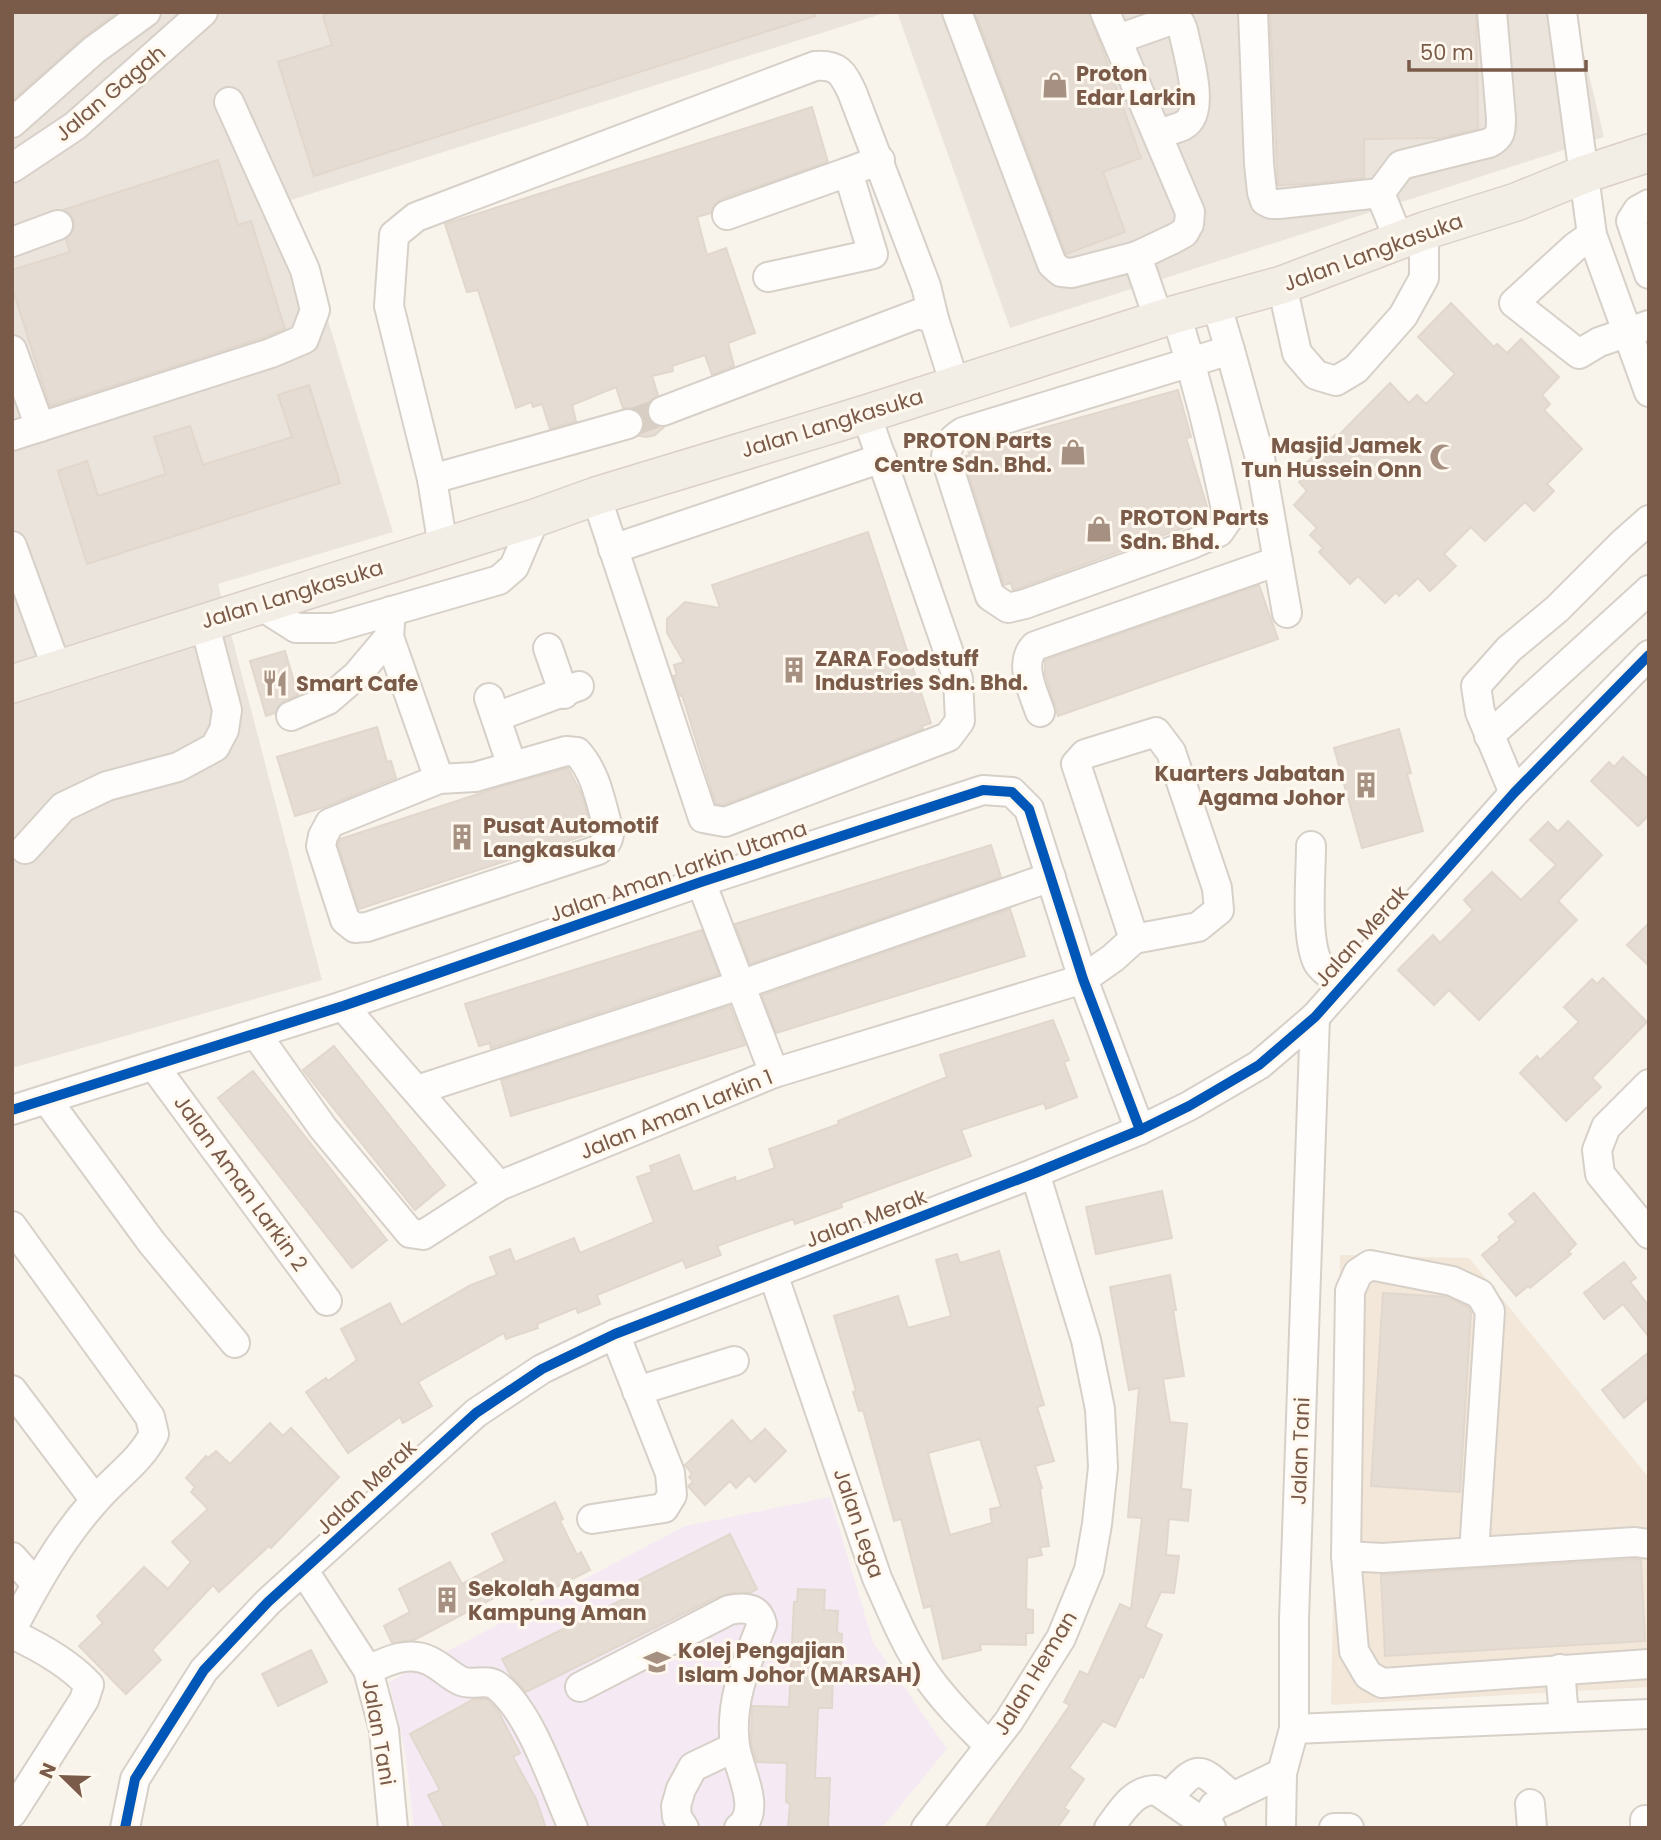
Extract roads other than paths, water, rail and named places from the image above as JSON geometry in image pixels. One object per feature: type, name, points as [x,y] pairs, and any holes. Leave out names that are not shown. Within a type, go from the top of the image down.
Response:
[{"type":"main road","name":"Jalan Langkasuka","points":[[12,684],[535,518],[596,496],[866,414],[1167,317],[1282,285],[1412,236],[1516,202],[1585,174],[1649,153]]},
{"type":"street","points":[[12,122],[94,50],[146,12]]},
{"type":"street","name":"Jalan Gagah","points":[[12,168],[75,126],[203,12]]},
{"type":"street","points":[[957,12],[1052,264],[1061,272],[1072,273],[1137,256],[1184,233],[1189,224],[1190,212],[1105,12]]},
{"type":"street","points":[[1253,12],[1259,164],[1262,192],[1265,201],[1271,204],[1380,193],[1401,165],[1497,139],[1501,118],[1492,12]]},
{"type":"street","points":[[1562,12],[1592,235],[1637,329],[1649,393]]},
{"type":"street","points":[[1118,39],[1172,20],[1180,23],[1184,30],[1196,102],[1194,115],[1185,124],[1158,134]]},
{"type":"street","points":[[443,547],[432,479],[389,306],[394,235],[416,217],[816,66],[828,64],[839,70],[847,80],[880,160],[926,286],[955,385]]},
{"type":"street","points":[[12,436],[271,353],[304,339],[315,310],[304,270],[229,102]]},
{"type":"street","points":[[727,215],[880,160]]},
{"type":"street","points":[[768,278],[873,254],[848,172]]},
{"type":"street","points":[[1282,285],[1297,353],[1316,375],[1336,381],[1356,369],[1403,316],[1423,278],[1412,236],[1380,193]]},
{"type":"street","points":[[1649,204],[1638,210],[1631,221],[1649,274]]},
{"type":"street","points":[[12,242],[58,225]]},
{"type":"street","points":[[1592,235],[1575,247],[1514,303],[1579,354],[1599,342],[1637,329]]},
{"type":"street","points":[[1137,256],[1190,361],[1216,457],[1228,519],[1219,532],[1192,544],[1025,604],[1008,608],[990,596],[946,458],[950,443],[963,432],[1190,361],[1230,350]]},
{"type":"street","points":[[1216,303],[1260,458],[1287,613]]},
{"type":"street","points":[[663,411],[902,319],[922,314],[934,319]]},
{"type":"street","points":[[12,350],[40,428]]},
{"type":"street","points":[[596,496],[703,818],[725,822],[948,737],[960,721],[958,679],[866,414]]},
{"type":"street","points":[[432,479],[628,424]]},
{"type":"street","points":[[613,549],[881,458]]},
{"type":"street","points":[[260,605],[296,628],[390,624],[499,580],[514,567],[535,518]]},
{"type":"street","points":[[1514,793],[1480,712],[1476,686],[1508,649],[1558,609],[1649,520]]},
{"type":"street","points":[[12,546],[57,669]]},
{"type":"street","points":[[1040,712],[1026,666],[1028,653],[1035,646],[1278,561]]},
{"type":"street","points":[[1489,736],[1649,590]]},
{"type":"street","points":[[25,849],[63,807],[107,786],[178,768],[215,747],[224,730],[227,710],[204,622]]},
{"type":"street","points":[[291,716],[328,700],[357,675],[390,624]]},
{"type":"street","points":[[390,624],[439,779]]},
{"type":"street","points":[[512,766],[493,708],[571,690],[548,648]]},
{"type":"street","name":"Jalan Merak","points":[[125,1828],[135,1779],[204,1670],[268,1602],[475,1413],[542,1369],[615,1334],[1140,1130],[1189,1106],[1259,1065],[1315,1017],[1514,793],[1649,655]]},
{"type":"street","points":[[1156,732],[1171,752],[1217,888],[1219,910],[1198,927],[1134,939],[1076,764],[1085,754],[1156,732]]},
{"type":"street","points":[[566,751],[577,752],[594,778],[609,832],[606,844],[598,850],[486,888],[367,927],[355,928],[345,920],[338,900],[321,846],[323,836],[330,824],[439,779],[475,777],[566,751]]},
{"type":"street","name":"Jalan Aman Larkin Utama","points":[[12,1110],[343,1006],[983,790],[1012,792],[1029,810],[1083,979],[1140,1130]]},
{"type":"street","points":[[1311,846],[1311,919],[1314,947],[1319,964],[1343,985]]},
{"type":"street","points":[[417,1090],[740,985],[1051,877]]},
{"type":"street","points":[[701,883],[774,1073]]},
{"type":"street","name":"Jalan Aman Larkin 1","points":[[256,1034],[323,1128],[410,1233],[423,1235],[499,1186],[774,1073],[1083,979],[1134,939]]},
{"type":"street","points":[[343,1006],[499,1186]]},
{"type":"street","name":"Jalan Tani","points":[[1281,1828],[1282,1773],[1294,1729],[1294,1619],[1315,1017]]},
{"type":"street","points":[[1278,1049],[1313,1072]]},
{"type":"street","name":"Jalan Aman Larkin 2","points":[[154,1066],[327,1301]]},
{"type":"street","points":[[1649,1084],[1606,1127],[1597,1150],[1600,1174],[1649,1234]]},
{"type":"street","points":[[47,1100],[152,1243],[234,1343]]},
{"type":"street","name":"Jalan Heman","points":[[926,1828],[1009,1721],[1061,1638],[1089,1570],[1097,1524],[1103,1467],[1101,1409],[1086,1340],[1035,1173]]},
{"type":"street","points":[[12,1226],[150,1417],[154,1434],[145,1452],[95,1500],[65,1538],[36,1584],[12,1631],[80,1676],[89,1685],[84,1700],[12,1813]]},
{"type":"street","points":[[1474,1552],[1490,1311],[1480,1294],[1452,1281],[1370,1265],[1358,1273],[1350,1291],[1346,1556],[1354,1651],[1368,1675],[1382,1683],[1649,1664]]},
{"type":"street","name":"Jalan Lega","points":[[773,1274],[877,1578],[925,1674],[989,1746]]},
{"type":"street","points":[[592,1520],[664,1508],[671,1495],[670,1473],[615,1334]]},
{"type":"street","points":[[638,1391],[734,1361]]},
{"type":"street","points":[[12,1390],[95,1500]]},
{"type":"street","points":[[1346,1556],[1382,1558],[1635,1542],[1649,1544]]},
{"type":"street","points":[[12,1557],[36,1584]]},
{"type":"street","name":"Jalan Tani","points":[[304,1571],[368,1670],[384,1730],[393,1828]]},
{"type":"street","points":[[580,1687],[729,1610],[742,1607],[751,1609],[761,1617],[762,1624],[742,1676],[733,1709],[735,1747],[750,1803],[745,1823],[738,1828]]},
{"type":"street","points":[[368,1670],[390,1660],[415,1656],[428,1659],[463,1683],[496,1685],[524,1718],[573,1828]]},
{"type":"street","points":[[1560,1669],[1564,1717]]},
{"type":"street","points":[[1294,1729],[1649,1714]]},
{"type":"street","points":[[684,1828],[677,1816],[676,1805],[693,1767],[735,1747]]},
{"type":"street","points":[[1168,1798],[1188,1775],[1197,1771],[1205,1773],[1233,1797]]},
{"type":"street","points":[[1109,1828],[1133,1798],[1145,1790],[1156,1790],[1207,1825],[1214,1806],[1282,1773]]},
{"type":"street","points":[[1334,1828],[1349,1828]]},
{"type":"tunnel","points":[[628,424],[663,411]]},
{"type":"place","name":"Proton Edar Larkin","points":[[1055,85]]},
{"type":"place","name":"PROTON Parts Centre Sdn. Bhd.","points":[[1073,452]]},
{"type":"place","name":"Masjid Jamek Tun Hussein Onn","points":[[1443,457]]},
{"type":"place","name":"PROTON Parts Sdn. Bhd.","points":[[1099,529]]},
{"type":"place","name":"ZARA Foodstuff Industries Sdn. Bhd.","points":[[794,670]]},
{"type":"place","name":"Smart Cafe","points":[[275,683]]},
{"type":"place","name":"Kuarters Jabatan Agama Johor","points":[[1366,785]]},
{"type":"place","name":"Pusat Automotif Langkasuka","points":[[462,837]]},
{"type":"place","name":"Sekolah Agama Kampung Aman","points":[[447,1600]]},
{"type":"place","name":"Kolej Pengajian Islam Johor (MARSAH)","points":[[657,1662]]}]
